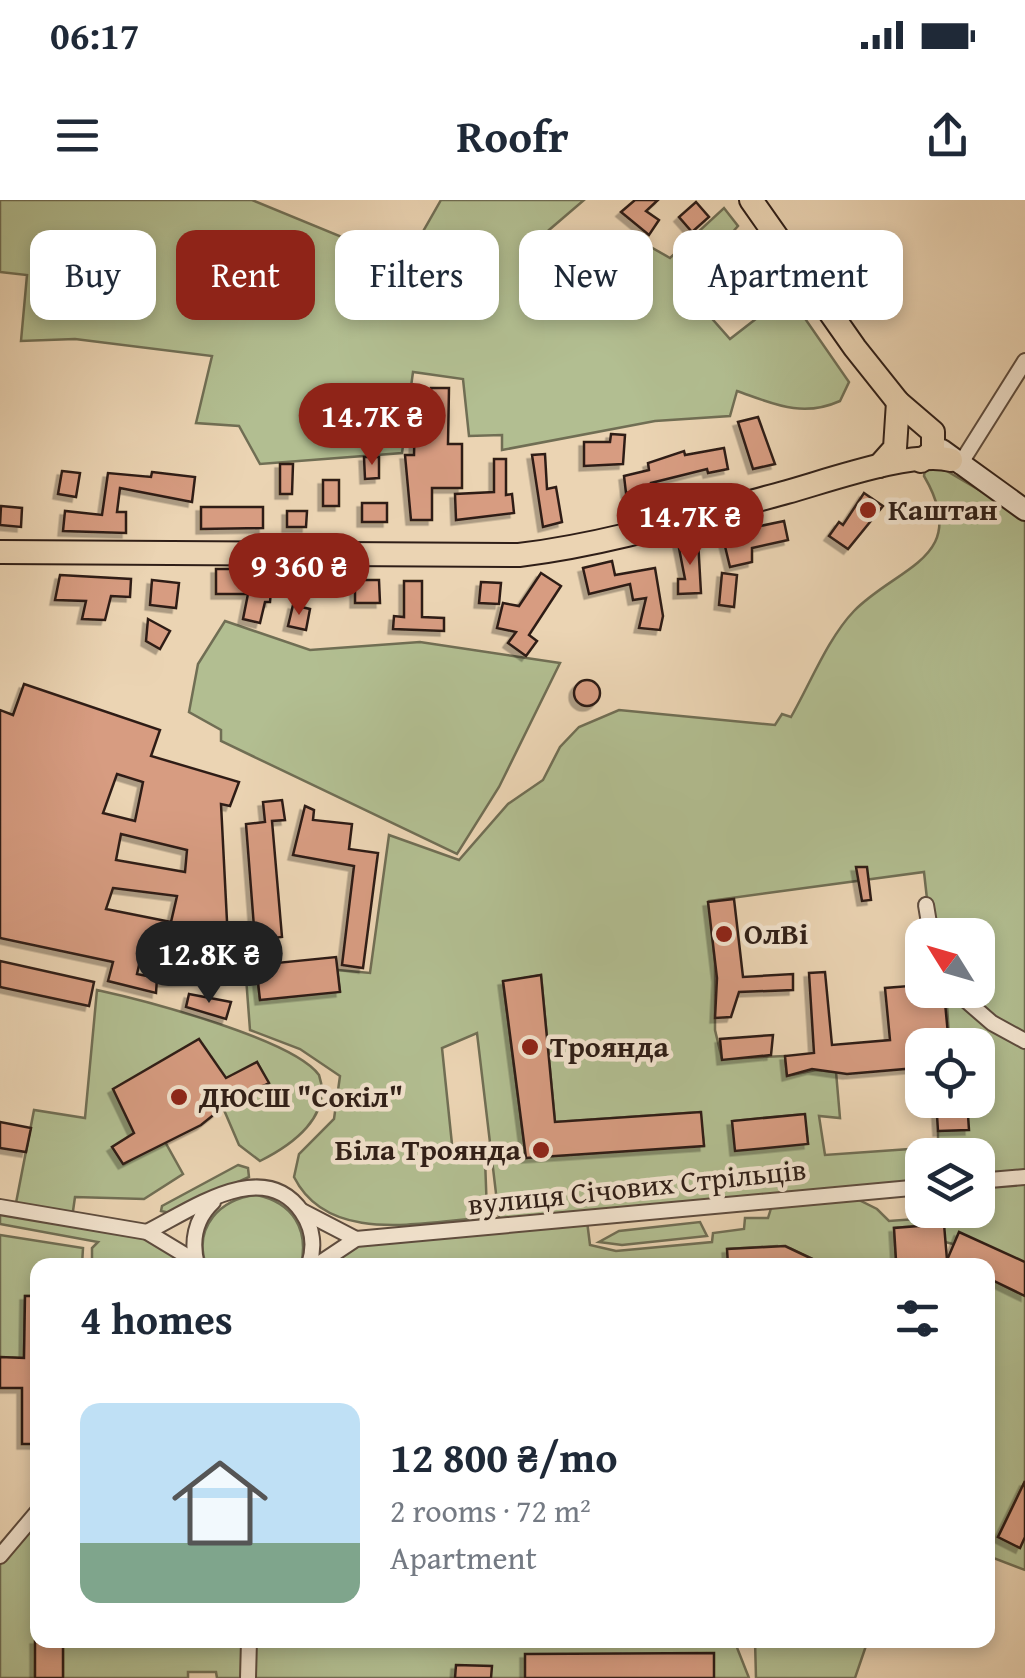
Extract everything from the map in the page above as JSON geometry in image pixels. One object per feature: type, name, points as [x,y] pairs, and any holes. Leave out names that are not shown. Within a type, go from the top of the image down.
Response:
[{"type":"main road","points":[[752,200],[898,402],[928,429],[955,463]]},
{"type":"main road","points":[[898,402],[905,448]]},
{"type":"main road","points":[[0,552],[519,555],[575,548],[879,466],[905,448],[932,451],[928,429],[909,418],[905,448]]},
{"type":"main road","points":[[905,448],[955,463],[1025,510]]},
{"type":"street","points":[[955,463],[1025,361]]},
{"type":"street","points":[[926,905],[928,918]]},
{"type":"street","points":[[974,1008],[992,1024],[1025,1042]]},
{"type":"street","points":[[995,1180],[1025,1177]]},
{"type":"street","points":[[147,1232],[221,1195],[257,1186],[356,1239]]},
{"type":"street","name":"вулиця Січових Стрільців","points":[[328,1258],[356,1239],[905,1189]]},
{"type":"street","points":[[196,1258],[197,1224],[221,1195]]},
{"type":"street","points":[[296,1205],[313,1244],[310,1258]]},
{"type":"street","points":[[0,1207],[147,1232],[188,1258]]},
{"type":"street","points":[[0,1556],[30,1520]]},
{"type":"street","points":[[248,1648],[248,1678]]},
{"type":"green space","points":[[0,200],[252,200],[335,234],[335,320],[499,320],[499,230],[424,230],[441,200],[584,200],[549,230],[519,230],[519,320],[653,320],[653,248],[670,258],[673,255],[673,320],[713,320],[730,339],[754,320],[806,320],[849,382],[840,401],[826,406],[788,407],[737,391],[730,416],[655,421],[502,450],[502,435],[469,436],[463,379],[413,372],[402,453],[260,464],[239,426],[196,423],[212,356],[75,339],[21,341],[27,275],[0,272]]},
{"type":"green space","points":[[724,208],[738,226],[734,230],[700,230]]},
{"type":"green space","points":[[940,467],[1025,517],[1025,1262],[945,1242],[943,1228],[995,1228],[995,1138],[938,1138],[938,1131],[968,1129],[968,1118],[995,1118],[995,1028],[948,1028],[947,1008],[995,1008],[995,918],[929,918],[924,872],[709,901],[715,963],[715,1030],[722,1059],[785,1056],[787,1076],[816,1070],[836,1072],[840,1118],[819,1116],[825,1155],[905,1149],[905,1189],[849,1195],[877,1209],[889,1221],[905,1220],[905,1227],[894,1228],[896,1258],[810,1258],[791,1249],[782,1258],[777,1246],[728,1249],[728,1258],[328,1258],[356,1239],[500,1227],[477,1033],[442,1048],[453,1154],[485,1159],[487,1213],[482,1218],[405,1225],[352,1221],[329,1213],[309,1198],[294,1177],[299,1154],[334,1119],[340,1076],[300,1049],[250,1030],[245,964],[256,965],[260,1000],[340,991],[337,970],[370,973],[389,835],[459,860],[508,804],[543,780],[560,747],[579,727],[619,710],[775,725],[782,714],[791,717],[828,648],[854,611],[924,557],[935,543],[940,525],[937,503],[924,476],[925,470]],"holes":[[[541,975],[555,1122],[700,1112],[704,1145],[526,1158],[503,982]],[[804,1114],[808,1143],[733,1121]],[[773,1202],[768,1218],[745,1218],[744,1229],[713,1233],[712,1242],[616,1251],[590,1245],[587,1221]]]},
{"type":"green space","points":[[225,621],[310,650],[420,642],[560,663],[499,787],[457,854],[221,741],[221,730],[189,712],[198,664]]},
{"type":"green space","points":[[97,990],[181,1012],[280,1048],[319,1075],[322,1090],[315,1116],[307,1127],[285,1147],[260,1161],[239,1145],[224,1110],[227,1104],[268,1084],[257,1062],[113,1147],[124,1164],[164,1140],[183,1174],[144,1199],[75,1197],[72,1218],[147,1232],[186,1258],[92,1258],[92,1248],[98,1242],[0,1224],[0,1206],[15,1208],[34,1110],[85,1118]]},
{"type":"green space","points":[[238,1165],[248,1168],[249,1177],[170,1213],[161,1211],[162,1206]]},
{"type":"green space","points":[[257,1195],[289,1211],[300,1229],[302,1258],[204,1258],[203,1239],[213,1217],[244,1198]]},
{"type":"green space","points":[[700,1222],[707,1236],[622,1245],[599,1242],[619,1231]]},
{"type":"green space","points":[[0,1235],[83,1248],[82,1258],[30,1258],[24,1358],[0,1357]]},
{"type":"green space","points":[[995,1281],[1025,1296],[1025,1481],[998,1537],[1020,1547],[1025,1537],[1025,1570],[995,1559]]},
{"type":"green space","points":[[30,1520],[30,1648],[35,1648],[35,1678],[0,1678],[0,1556]]},
{"type":"green space","points":[[63,1648],[737,1648],[749,1678],[217,1678],[216,1672],[188,1672],[188,1678],[63,1678]]},
{"type":"green space","points":[[755,1648],[865,1648],[855,1678],[756,1678]]},
{"type":"building","points":[[635,200],[658,200],[646,211],[659,220],[652,230],[643,230],[621,212]]},
{"type":"building","points":[[696,202],[709,217],[690,230],[679,217]]},
{"type":"building","points":[[431,388],[449,388],[448,444],[462,444],[462,488],[432,488],[432,520],[411,520],[405,455],[414,455],[415,414],[431,414]]},
{"type":"building","points":[[758,417],[775,464],[753,469],[738,422]]},
{"type":"building","points":[[611,434],[625,435],[623,464],[584,466],[584,442],[610,442]]},
{"type":"building","points":[[724,448],[728,469],[708,473],[707,469],[651,483],[652,489],[645,490],[645,498],[634,499],[633,492],[626,493],[624,476],[649,470],[648,463],[684,451],[685,455]]},
{"type":"building","points":[[545,454],[547,489],[556,487],[562,522],[543,527],[532,455]]},
{"type":"building","points":[[364,457],[379,457],[379,478],[365,479]]},
{"type":"building","points":[[494,459],[506,459],[506,495],[512,494],[514,513],[456,520],[455,494],[494,492]]},
{"type":"building","points":[[280,464],[293,464],[292,494],[280,494]]},
{"type":"building","points":[[62,471],[80,473],[76,497],[58,494]]},
{"type":"building","points":[[152,472],[195,477],[192,502],[120,488],[117,512],[126,512],[126,533],[63,531],[65,511],[102,515],[108,473],[151,477]]},
{"type":"building","points":[[323,480],[339,480],[339,506],[323,506]]},
{"type":"building","points":[[864,493],[883,506],[848,549],[829,536],[839,522],[843,525]]},
{"type":"building","points":[[362,503],[387,503],[387,522],[362,522]]},
{"type":"building","points":[[1,506],[22,508],[21,527],[0,525]]},
{"type":"building","points":[[201,507],[263,507],[263,528],[201,529]]},
{"type":"building","points":[[287,511],[307,511],[306,527],[287,527]]},
{"type":"building","points":[[784,521],[788,540],[752,548],[752,562],[730,567],[722,534]]},
{"type":"building","points":[[698,540],[701,593],[678,594],[678,579],[685,579],[678,543]]},
{"type":"building","points":[[612,561],[615,575],[655,568],[663,616],[660,630],[639,628],[646,598],[633,600],[630,584],[589,594],[583,568]]},
{"type":"building","points":[[216,569],[242,569],[242,578],[272,580],[270,602],[265,602],[260,623],[243,619],[248,594],[216,594]]},
{"type":"building","points":[[541,573],[561,586],[529,635],[537,641],[526,656],[508,643],[516,632],[497,628],[503,603],[519,606]]},
{"type":"building","points":[[722,573],[737,575],[734,607],[719,605]]},
{"type":"building","points":[[60,575],[131,579],[130,597],[111,596],[105,620],[82,619],[86,601],[55,600]]},
{"type":"building","points":[[152,580],[179,583],[176,608],[150,605]]},
{"type":"building","points":[[355,580],[379,580],[380,603],[355,603]]},
{"type":"building","points":[[404,581],[422,581],[422,617],[444,618],[444,631],[393,629],[394,616],[404,617]]},
{"type":"building","points":[[481,582],[501,583],[499,604],[479,603]]},
{"type":"building","points":[[293,605],[310,609],[306,630],[288,626]]},
{"type":"building","points":[[148,619],[170,631],[160,649],[146,641]]},
{"type":"building","points":[[587,680],[597,683],[597,703],[587,706],[577,703],[574,693],[577,683]]},
{"type":"building","points":[[24,684],[160,730],[151,756],[239,782],[230,806],[221,804],[230,980],[158,982],[169,951],[144,943],[137,974],[157,978],[156,993],[108,981],[113,962],[0,938],[0,710],[13,715]],"holes":[[[117,774],[143,782],[135,821],[103,813]],[[121,834],[187,850],[185,872],[116,860]],[[113,888],[177,896],[171,922],[106,909]]]},
{"type":"building","points":[[282,800],[285,820],[272,821],[282,937],[255,940],[246,824],[265,822],[263,802]]},
{"type":"building","points":[[305,806],[314,810],[313,820],[352,824],[349,849],[378,853],[363,968],[342,965],[354,866],[293,855]]},
{"type":"building","points":[[856,867],[867,867],[871,900],[862,901]]},
{"type":"building","points":[[734,899],[743,977],[793,974],[793,990],[739,992],[731,1017],[715,1018],[717,978],[708,902]]},
{"type":"building","points":[[336,957],[340,992],[260,1000],[256,965]]},
{"type":"building","points":[[0,961],[94,982],[89,1006],[0,987]]},
{"type":"building","points":[[825,972],[832,1045],[890,1040],[885,988],[905,986],[905,1008],[946,1008],[947,1028],[905,1028],[905,1069],[847,1074],[812,1069],[787,1076],[785,1056],[814,1053],[809,973]]},
{"type":"building","name":"Троянда","points":[[541,975],[555,1122],[701,1112],[704,1146],[526,1158],[503,981]]},
{"type":"building","points":[[189,994],[231,1002],[226,1019],[186,1007]]},
{"type":"building","points":[[773,1035],[771,1055],[722,1060],[720,1039]]},
{"type":"building","name":"ДЮСШ \"Сокіл\"","points":[[199,1039],[226,1078],[257,1062],[269,1083],[227,1104],[201,1125],[123,1164],[112,1147],[134,1133],[113,1089]]},
{"type":"building","points":[[805,1114],[808,1144],[735,1151],[732,1121]]},
{"type":"building","points":[[937,1118],[968,1118],[969,1130],[938,1131]]},
{"type":"building","points":[[0,1122],[31,1128],[26,1152],[0,1148]]},
{"type":"building","points":[[894,1228],[944,1228],[947,1258],[896,1258]]},
{"type":"building","points":[[959,1232],[1025,1262],[1025,1296],[995,1281],[995,1258],[948,1258]]},
{"type":"building","points":[[785,1246],[810,1258],[728,1258],[727,1249]]},
{"type":"building","points":[[25,1296],[30,1296],[30,1444],[22,1444],[22,1388],[0,1388],[0,1357],[24,1358]]},
{"type":"building","points":[[1025,1481],[1025,1537],[1020,1548],[998,1537]]},
{"type":"building","points":[[35,1648],[63,1648],[63,1678],[35,1678]]},
{"type":"building","points":[[714,1653],[714,1678],[525,1678],[525,1654]]},
{"type":"building","points":[[456,1665],[492,1666],[491,1678],[455,1678]]},
{"type":"place","name":"Каштан","points":[[868,510]]},
{"type":"place","name":"ОлВі","points":[[724,934]]},
{"type":"place","name":"Троянда","points":[[530,1047]]},
{"type":"place","name":"ДЮСШ \"Сокіл\"","points":[[179,1097]]},
{"type":"place","name":"Біла Троянда","points":[[541,1150]]}]
